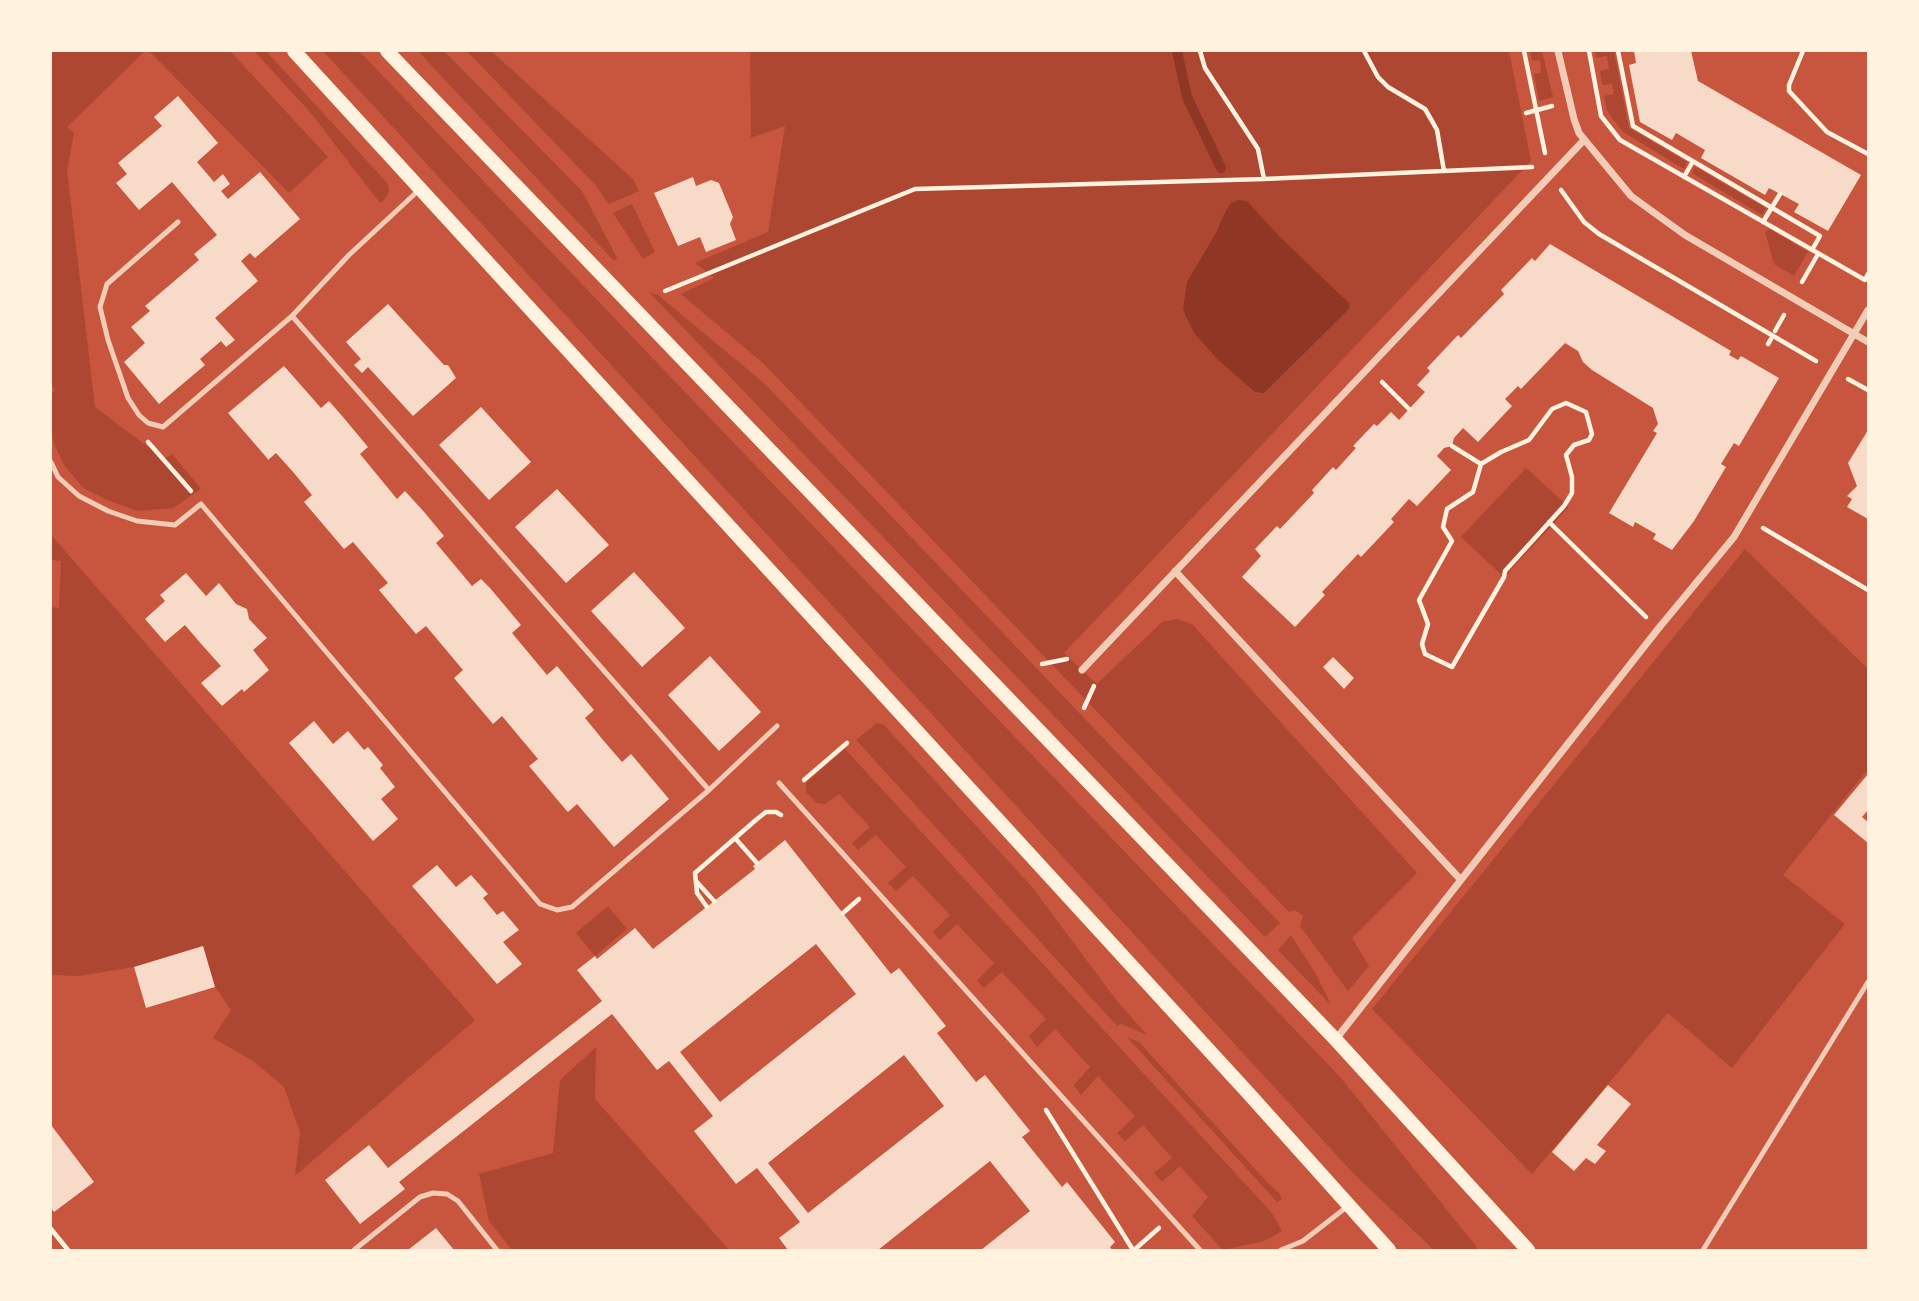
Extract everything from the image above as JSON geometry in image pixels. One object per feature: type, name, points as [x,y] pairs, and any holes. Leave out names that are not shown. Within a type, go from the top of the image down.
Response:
[{"type":"main road","points":[[294,51],[1389,1250]]},
{"type":"main road","points":[[387,51],[1336,1040],[1528,1250]]},
{"type":"street","points":[[1558,51],[1573,120],[1579,133],[1631,196],[1662,220],[1868,342]]},
{"type":"street","points":[[1082,670],[1584,140]]},
{"type":"street","points":[[1336,1040],[1460,879],[1734,537],[1868,310]]},
{"type":"street","points":[[1175,571],[1460,879]]},
{"type":"lane","points":[[178,222],[107,284],[100,307],[128,398],[148,423],[163,427],[292,316],[349,255],[420,189]]},
{"type":"lane","points":[[292,316],[709,790]]},
{"type":"lane","points":[[51,462],[58,477],[79,496],[108,511],[137,520],[175,525],[201,503],[540,904],[557,910],[572,907],[709,790],[777,726]]},
{"type":"lane","points":[[779,783],[1200,1250]]},
{"type":"lane","points":[[1704,1250],[1868,982]]},
{"type":"lane","points":[[354,1250],[420,1197],[433,1193],[447,1194],[458,1200],[497,1250]]},
{"type":"lane","points":[[1281,1250],[1303,1241],[1349,1205]]},
{"type":"path","points":[[1200,51],[1205,68],[1258,149],[1264,179]]},
{"type":"path","points":[[1364,51],[1378,77],[1388,87],[1425,109],[1437,131],[1444,171]]},
{"type":"path","points":[[1524,51],[1546,159]]},
{"type":"path","points":[[1589,51],[1601,116],[1620,140],[1866,281],[1868,274]]},
{"type":"path","points":[[1618,51],[1633,126],[1820,236],[1812,250]]},
{"type":"path","points":[[1803,51],[1789,91],[1827,132],[1868,155]]},
{"type":"path","points":[[1526,113],[1555,105]]},
{"type":"path","points":[[1684,177],[1693,161]]},
{"type":"path","points":[[665,291],[915,189],[1264,179],[1531,166]]},
{"type":"path","points":[[1561,189],[1578,215],[1600,234],[1819,362]]},
{"type":"path","points":[[1763,222],[1780,194]]},
{"type":"path","points":[[1801,283],[1818,254]]},
{"type":"path","points":[[1775,331],[1784,314]]},
{"type":"path","points":[[1848,379],[1868,390]]},
{"type":"path","points":[[1382,382],[1409,409]]},
{"type":"path","points":[[1566,403],[1586,412],[1592,434],[1589,440],[1574,444],[1566,455],[1573,493],[1505,571],[1452,667],[1425,654],[1422,643],[1428,624],[1419,600],[1452,541],[1443,527],[1447,509],[1473,492],[1481,464],[1529,440],[1552,409],[1566,403]]},
{"type":"path","points":[[163,427],[148,442],[201,503]]},
{"type":"path","points":[[1452,446],[1481,464]]},
{"type":"path","points":[[1549,523],[1658,629]]},
{"type":"path","points":[[1763,528],[1868,590]]},
{"type":"path","points":[[1042,664],[1070,658]]},
{"type":"path","points":[[1084,708],[1096,683]]},
{"type":"path","points":[[804,780],[848,743]]},
{"type":"path","points":[[707,906],[697,893],[695,873],[766,813],[776,812],[784,817]]},
{"type":"path","points":[[735,838],[757,863]]},
{"type":"path","points":[[695,880],[714,901]]},
{"type":"path","points":[[843,913],[859,898],[869,909]]},
{"type":"path","points":[[1041,1102],[1134,1250],[1171,1217]]},
{"type":"path","points":[[51,1229],[68,1250]]},
{"type":"shaded area","points":[[51,51],[145,51],[67,127],[74,133],[67,170],[95,407],[164,459],[172,454],[201,489],[173,508],[138,511],[83,488],[64,465],[54,444],[51,430],[51,394],[55,390],[51,384]]},
{"type":"shaded area","points":[[149,51],[230,51],[328,157],[289,193]]},
{"type":"shaded area","points":[[254,51],[266,51],[388,184],[389,192],[385,199],[380,203],[310,112]]},
{"type":"shaded area","points":[[323,51],[359,51],[1341,1078],[1479,1250],[1434,1250],[1354,1174]]},
{"type":"shaded area","points":[[418,51],[444,51],[582,191],[617,258],[614,261]]},
{"type":"shaded area","points":[[467,51],[491,51],[633,179],[639,191],[609,204],[596,186]]},
{"type":"shaded area","points":[[750,51],[1509,51],[1531,161],[1064,653],[1097,684],[1162,622],[1177,619],[1192,624],[1417,873],[1352,938],[1369,966],[1348,991],[1300,926],[1303,916],[1295,910],[1289,912],[764,364],[681,294],[714,278],[695,263],[768,232],[785,126],[751,138]]},
{"type":"shaded area","points":[[1530,51],[1542,51],[1553,97],[1539,101],[1534,74],[1541,73],[1540,60],[1532,61]]},
{"type":"shaded area","points":[[1595,51],[1614,51],[1629,128],[1687,162],[1684,169],[1623,132],[1607,111],[1604,96],[1614,94],[1612,84],[1602,85],[1600,71],[1609,69],[1607,56],[1596,58]]},
{"type":"shaded area","points":[[1695,167],[1766,208],[1762,215],[1692,173]]},
{"type":"shaded area","points":[[1238,200],[1247,201],[1279,236],[1349,303],[1350,308],[1264,393],[1255,392],[1218,360],[1194,333],[1183,310],[1187,282],[1230,204]]},
{"type":"shaded area","points":[[632,204],[655,252],[643,259],[613,213]]},
{"type":"shaded area","points":[[1770,229],[1808,252],[1794,276],[1774,264],[1765,232]]},
{"type":"shaded area","points":[[649,292],[658,295],[765,384],[1280,923],[1265,937]]},
{"type":"shaded area","points":[[1526,468],[1569,507],[1504,577],[1461,537]]},
{"type":"shaded area","points":[[51,535],[475,1020],[295,1176],[300,1132],[284,1087],[253,1061],[213,1038],[231,1010],[215,987],[203,946],[134,967],[79,976],[51,975],[51,607],[59,608],[61,561],[51,560]]},
{"type":"shaded area","points":[[1745,549],[1868,669],[1868,769],[1783,875],[1845,924],[1732,1068],[1668,1013],[1532,1174],[1372,1009]]},
{"type":"shaded area","points":[[877,723],[884,725],[1032,887],[1117,1001],[1147,1035],[1121,1024],[1117,1026],[856,740]]},
{"type":"shaded area","points":[[845,749],[1272,1213],[1282,1231],[1264,1241],[1223,1250],[1192,1216],[1208,1197],[1180,1166],[1162,1182],[1154,1173],[1172,1158],[1143,1125],[1125,1141],[1117,1133],[1135,1116],[1098,1076],[1081,1095],[1074,1085],[1090,1067],[1055,1029],[1037,1047],[1029,1036],[1046,1019],[1002,972],[984,988],[977,981],[994,963],[957,924],[940,940],[933,932],[950,915],[913,876],[896,891],[888,883],[906,867],[876,835],[858,850],[852,843],[870,827],[839,794],[825,804],[817,803],[806,792],[806,783]]},
{"type":"shaded area","points":[[608,906],[627,929],[595,956],[576,933]]},
{"type":"shaded area","points":[[1291,935],[1316,974],[1331,1005],[1278,950]]},
{"type":"shaded area","points":[[1127,1037],[1139,1042],[1282,1199],[1277,1202]]},
{"type":"shaded area","points":[[596,1047],[595,1099],[729,1250],[512,1250],[489,1221],[479,1174],[553,1153],[560,1080]]},
{"type":"building","points":[[1634,51],[1691,51],[1698,81],[1861,175],[1828,231],[1794,212],[1799,204],[1769,188],[1765,195],[1701,158],[1705,150],[1676,133],[1672,140],[1640,122],[1629,65],[1636,63]]},
{"type":"building","points":[[178,96],[218,143],[197,162],[214,182],[223,174],[230,184],[221,191],[228,199],[260,172],[300,219],[255,258],[250,253],[241,261],[258,281],[215,318],[235,340],[226,347],[221,341],[200,359],[205,365],[159,404],[124,362],[145,343],[131,327],[150,311],[145,306],[199,260],[194,254],[217,235],[172,182],[139,210],[116,183],[127,174],[118,163],[162,126],[154,117]]},
{"type":"building","points":[[693,177],[696,186],[711,180],[719,183],[733,217],[730,224],[736,240],[706,252],[700,237],[678,246],[654,193]]},
{"type":"building","points":[[1550,244],[1731,351],[1729,355],[1738,360],[1741,356],[1779,378],[1739,446],[1734,443],[1721,464],[1726,467],[1694,521],[1672,550],[1653,539],[1656,534],[1635,522],[1633,527],[1609,513],[1657,433],[1653,431],[1658,424],[1653,408],[1592,370],[1583,362],[1578,351],[1565,343],[1521,389],[1518,386],[1505,399],[1512,406],[1478,442],[1463,428],[1454,438],[1452,446],[1444,448],[1437,456],[1451,470],[1417,506],[1409,499],[1391,519],[1394,522],[1361,557],[1358,554],[1322,592],[1325,595],[1295,627],[1242,577],[1261,556],[1255,549],[1277,526],[1280,529],[1314,493],[1312,490],[1333,467],[1336,470],[1356,448],[1353,446],[1374,424],[1377,426],[1391,412],[1399,420],[1425,392],[1417,385],[1430,371],[1427,368],[1458,335],[1461,338],[1504,294],[1501,290],[1532,258],[1535,261]]},
{"type":"building","points":[[388,304],[444,365],[448,365],[456,378],[413,416],[368,367],[362,373],[354,365],[361,359],[346,342]]},
{"type":"building","points":[[284,366],[321,408],[329,401],[343,417],[368,447],[360,454],[397,499],[405,491],[425,513],[444,536],[436,543],[472,586],[481,579],[490,588],[521,625],[512,633],[547,675],[557,666],[594,710],[585,718],[622,762],[631,754],[669,799],[614,847],[577,804],[568,812],[566,810],[529,766],[538,759],[502,716],[493,724],[454,678],[463,670],[426,626],[416,634],[379,590],[388,583],[353,542],[344,549],[304,502],[312,495],[294,473],[276,453],[268,460],[228,413]]},
{"type":"building","points":[[481,407],[531,462],[489,500],[439,445]]},
{"type":"building","points":[[1868,430],[1868,519],[1847,507],[1852,499],[1847,496],[1857,486],[1848,463]]},
{"type":"building","points":[[557,489],[609,545],[566,583],[515,527]]},
{"type":"building","points":[[634,572],[685,628],[642,667],[591,611]]},
{"type":"building","points":[[186,573],[206,596],[219,583],[236,604],[247,609],[249,619],[267,638],[253,650],[269,670],[244,692],[242,689],[222,706],[201,683],[221,666],[185,625],[165,642],[145,619],[165,601],[160,595]]},
{"type":"building","points":[[710,656],[761,712],[719,751],[668,695]]},
{"type":"building","points":[[1333,657],[1354,678],[1344,689],[1323,667]]},
{"type":"building","points":[[314,721],[333,744],[348,731],[364,750],[368,747],[383,765],[380,768],[395,787],[381,799],[398,819],[373,841],[289,743]]},
{"type":"building","points":[[1868,774],[1868,810],[1862,817],[1868,822],[1868,843],[1834,815]]},
{"type":"building","points":[[785,840],[891,974],[899,968],[946,1026],[937,1033],[976,1082],[985,1075],[1030,1131],[1022,1137],[1062,1187],[1067,1182],[1115,1242],[1110,1247],[1112,1250],[981,1250],[1030,1211],[990,1161],[878,1250],[788,1250],[779,1238],[800,1222],[757,1168],[736,1184],[694,1131],[713,1116],[669,1061],[657,1070],[612,1014],[399,1182],[405,1189],[360,1224],[325,1180],[369,1145],[388,1168],[602,1001],[577,970],[595,956],[597,959],[635,928],[653,949],[755,869],[753,866]],"holes":[[[816,944],[856,994],[720,1102],[680,1052]],[[904,1055],[944,1106],[808,1213],[768,1163]]]},
{"type":"building","points":[[437,865],[456,887],[471,875],[488,894],[483,898],[497,915],[503,911],[519,930],[503,942],[522,964],[497,984],[412,886]]},
{"type":"building","points":[[203,946],[215,987],[146,1008],[134,967]]},
{"type":"building","points":[[1608,1085],[1631,1104],[1597,1145],[1606,1151],[1595,1164],[1586,1158],[1574,1171],[1552,1152]]},
{"type":"building","points":[[51,1125],[94,1182],[54,1212],[51,1208]]},
{"type":"building","points":[[436,1228],[454,1250],[408,1250]]},
{"type":"waterway","points":[[1177,51],[1187,97],[1221,168]]}]
